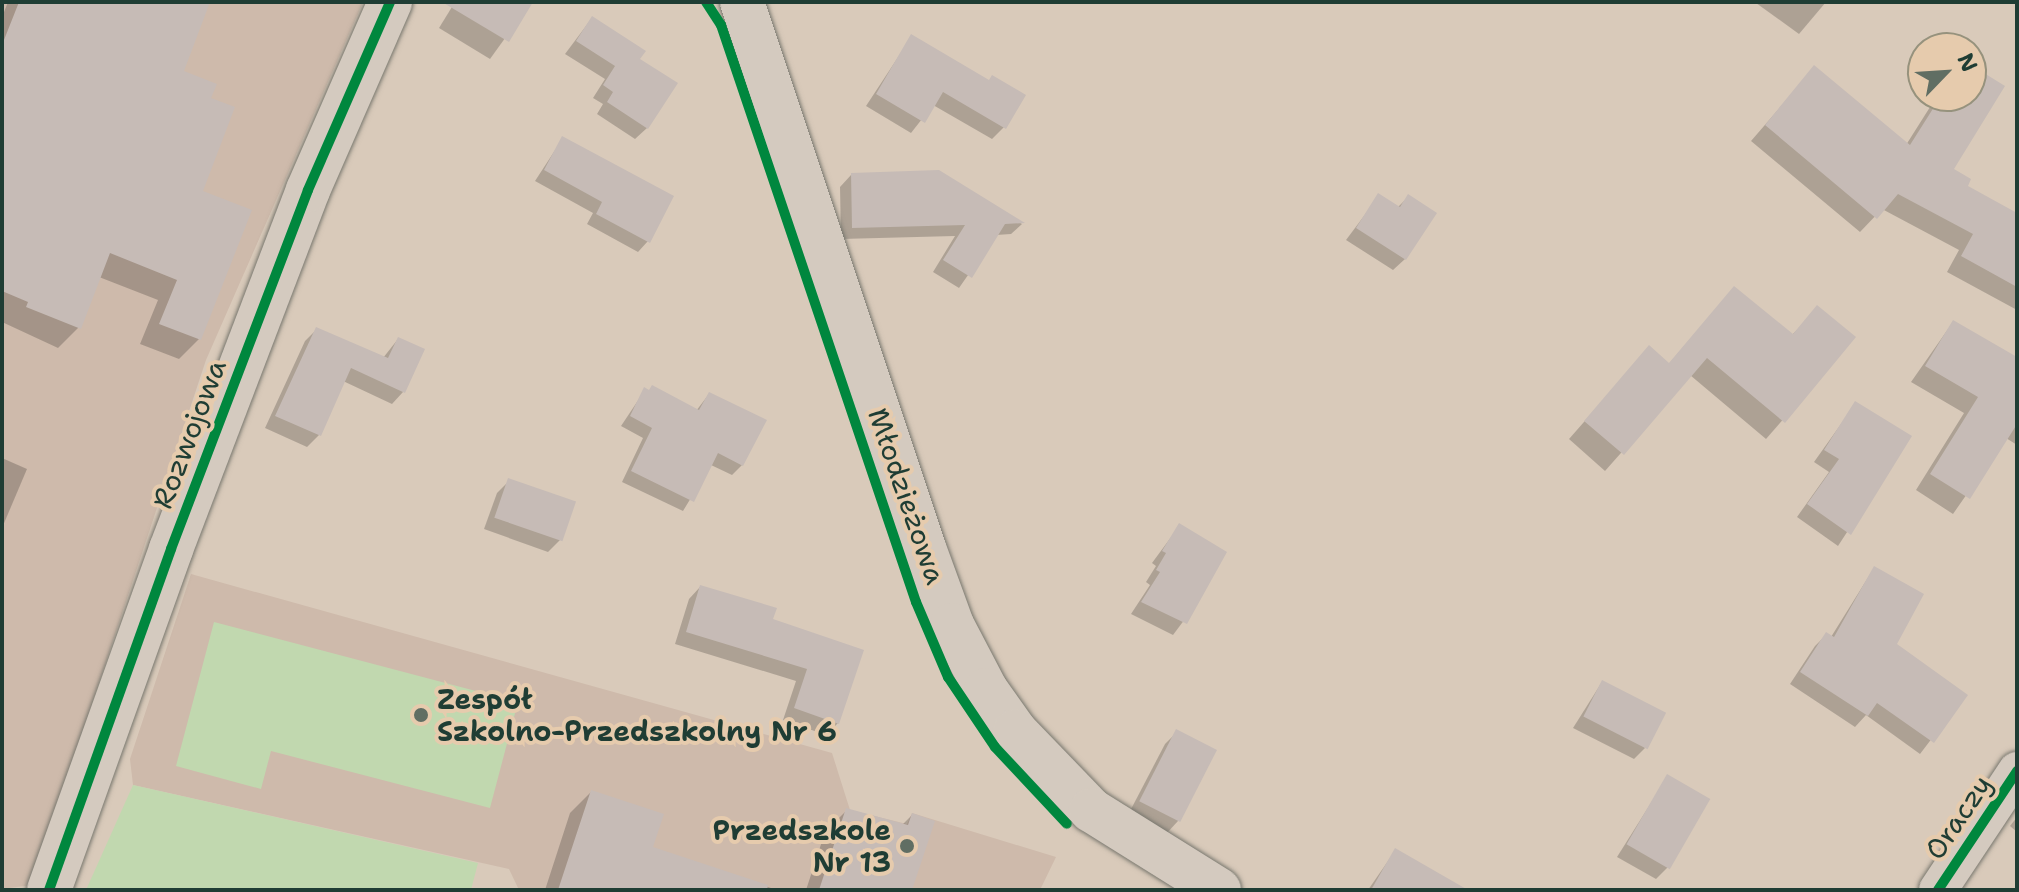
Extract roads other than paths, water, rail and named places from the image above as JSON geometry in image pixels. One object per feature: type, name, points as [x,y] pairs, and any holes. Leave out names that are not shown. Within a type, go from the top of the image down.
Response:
[{"type":"main road","name":"Rozwojowa","points":[[49,890],[171,549],[302,204],[390,2]]},
{"type":"main road","name":"Młodzieżowa","points":[[742,2],[924,548],[952,625],[986,690],[1015,731],[1091,810],[1219,890]]},
{"type":"street","name":"Oraczy","points":[[1938,890],[2017,771]]},
{"type":"place","name":"Zespół Szkolno-Przedszkolny Nr 6","points":[[421,715]]},
{"type":"place","name":"Przedszkole Nr 13","points":[[907,846]]}]
